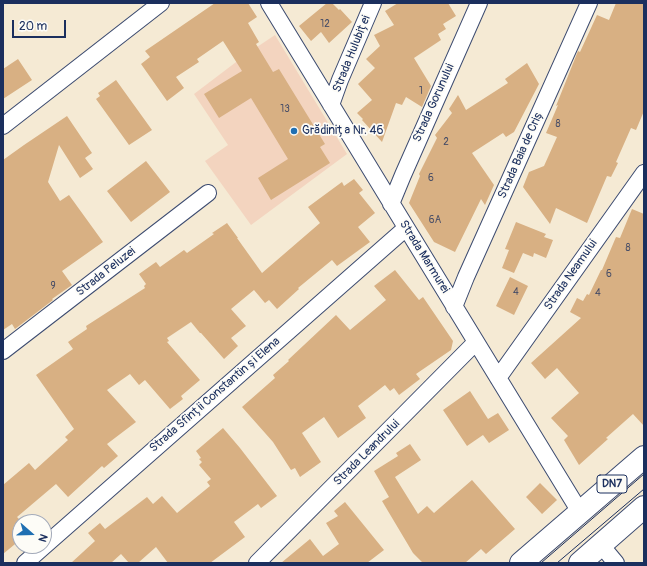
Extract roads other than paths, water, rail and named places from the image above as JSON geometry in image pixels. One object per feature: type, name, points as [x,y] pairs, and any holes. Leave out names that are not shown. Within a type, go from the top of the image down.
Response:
[{"type":"main road","name":"DN7","points":[[521,563],[644,457]]},
{"type":"main road","points":[[580,563],[609,555],[644,507]]},
{"type":"street","points":[[3,126],[161,3]]},
{"type":"street","name":"Strada Marmurei","points":[[268,3],[580,512]]},
{"type":"street","name":"Strada Hulubiței","points":[[331,105],[373,3]]},
{"type":"street","name":"Strada Gorunului","points":[[391,204],[479,3]]},
{"type":"street","name":"Strada Baia de Criș","points":[[454,307],[466,277],[589,3]]},
{"type":"street","name":"Strada Neamului","points":[[498,378],[644,173]]},
{"type":"street","name":"Strada Peluzei","points":[[3,352],[208,193]]},
{"type":"street","name":"Strada Sfinții Constantin și Elena","points":[[25,563],[406,228]]},
{"type":"street","name":"Strada Leandrului","points":[[257,563],[476,342]]},
{"type":"tram line","points":[[541,563],[644,474]]},
{"type":"tram line","points":[[557,563],[644,489]]},
{"type":"place","name":"Grădinița Nr. 46","points":[[294,131]]}]
